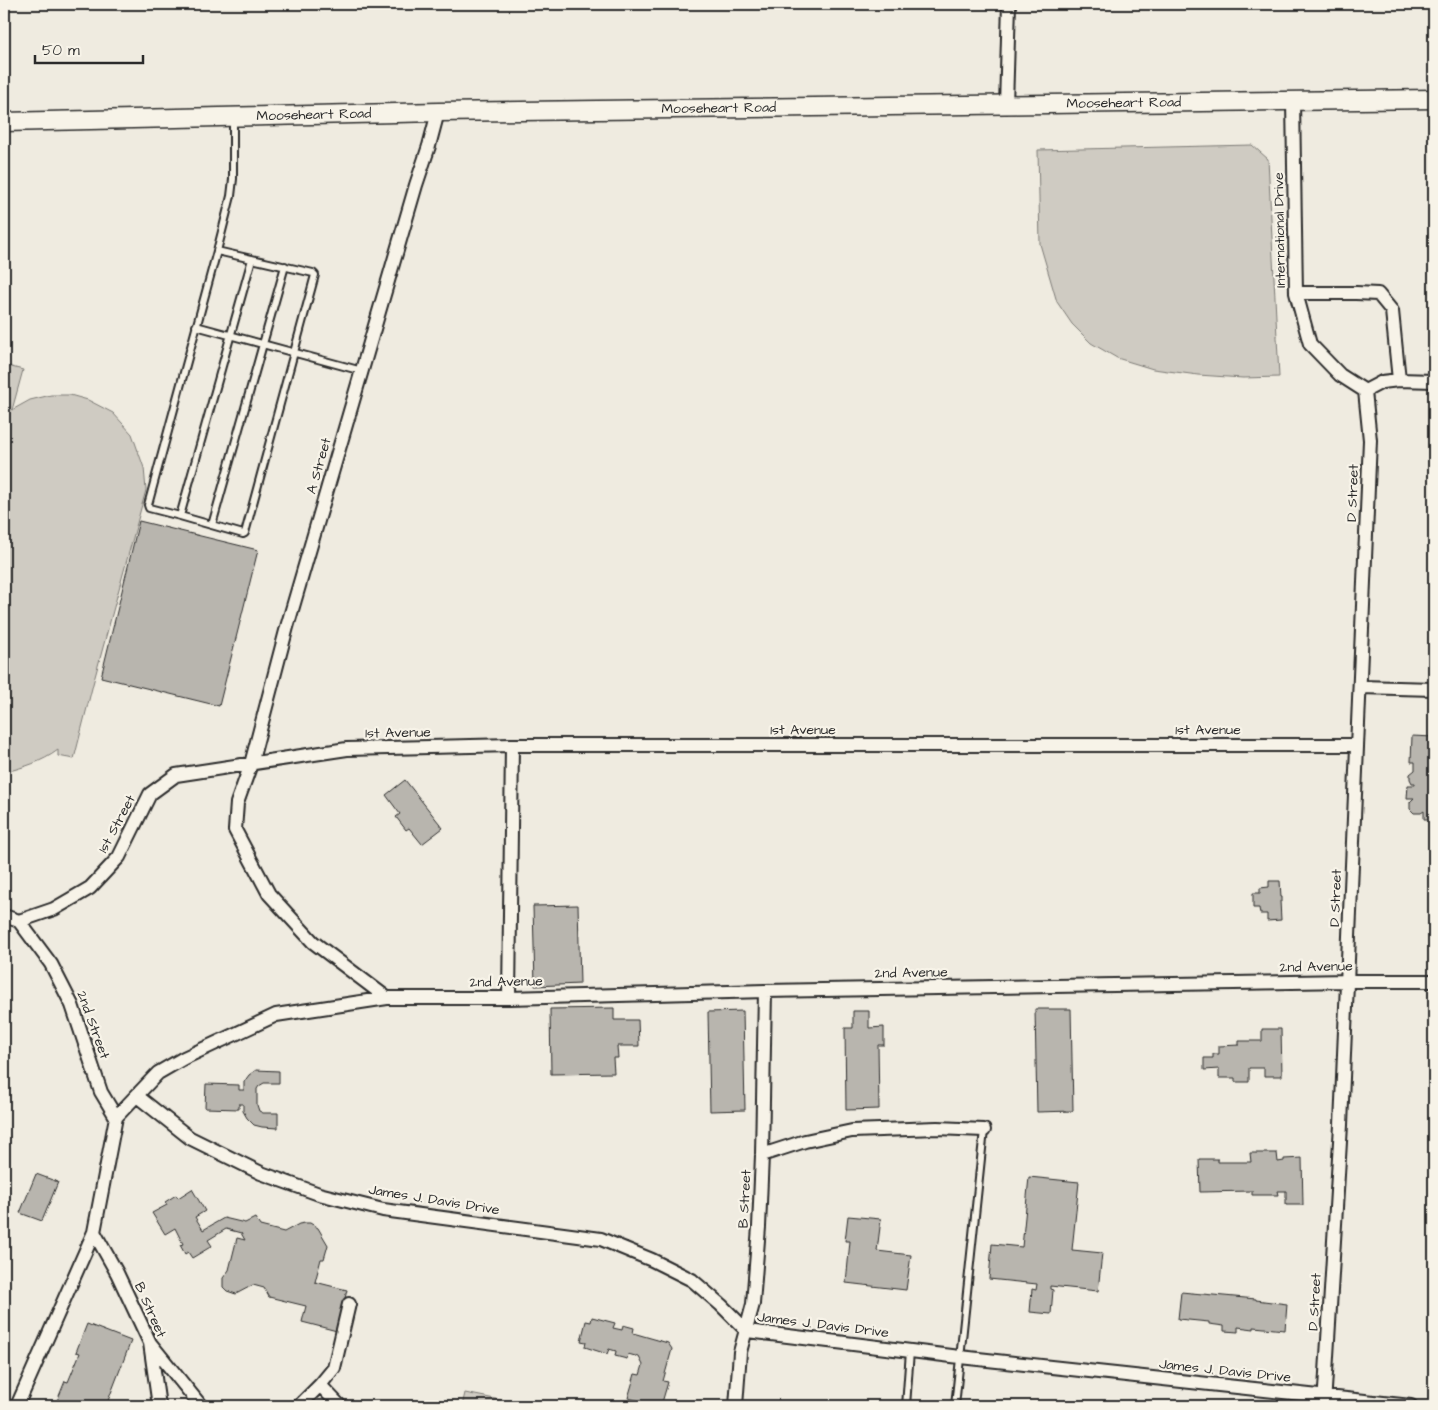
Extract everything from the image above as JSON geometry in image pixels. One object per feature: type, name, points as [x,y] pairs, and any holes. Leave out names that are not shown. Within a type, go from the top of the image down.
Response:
[{"type":"main road","name":"Mooseheart Road","points":[[4,122],[438,112],[1434,99]]},
{"type":"street","points":[[1006,105],[1009,4]]},
{"type":"street","name":"International Drive","points":[[1293,101],[1296,293],[1310,344],[1340,375],[1365,391]]},
{"type":"street","name":"A Street","points":[[387,998],[313,942],[269,894],[235,830],[236,803],[251,764],[287,627],[438,112]]},
{"type":"street","points":[[1296,293],[1378,294],[1392,311],[1399,380]]},
{"type":"street","points":[[1365,391],[1382,382],[1399,380],[1434,381]]},
{"type":"street","name":"D Street","points":[[1324,1402],[1341,1125],[1360,687],[1370,440],[1365,391]]},
{"type":"street","points":[[1360,687],[1434,689]]},
{"type":"street","points":[[509,998],[512,745]]},
{"type":"street","name":"1st Avenue","points":[[251,764],[347,749],[512,745],[1356,745]]},
{"type":"street","name":"1st Street","points":[[19,921],[54,909],[90,888],[119,857],[150,794],[176,775],[251,764]]},
{"type":"street","points":[[4,916],[19,921]]},
{"type":"street","name":"2nd Street","points":[[19,921],[51,964],[72,1005],[101,1092],[116,1117]]},
{"type":"street","name":"2nd Avenue","points":[[137,1096],[158,1073],[184,1058],[276,1015],[387,998],[509,998],[765,991],[1434,981]]},
{"type":"street","name":"B Street","points":[[736,1406],[740,1352],[753,1304],[759,1226],[765,991]]},
{"type":"street","points":[[17,1406],[94,1232],[116,1117],[137,1096]]},
{"type":"street","name":"James J. Davis Drive","points":[[137,1096],[190,1138],[261,1173],[319,1194],[384,1210],[602,1239],[652,1260],[692,1280],[747,1331],[1324,1402],[1411,1406]]},
{"type":"street","points":[[762,1155],[805,1141],[852,1131],[937,1128],[984,1130]]},
{"type":"street","name":"B Street","points":[[94,1232],[117,1273],[150,1343],[159,1406]]},
{"type":"street","points":[[299,1406],[334,1368],[349,1304]]},
{"type":"street","points":[[150,1343],[201,1406]]},
{"type":"street","points":[[320,1385],[340,1406]]},
{"type":"lane","points":[[216,251],[285,266],[315,275],[245,533],[243,534],[149,508],[148,505],[216,251],[231,196],[233,180],[233,116]]},
{"type":"lane","points":[[180,516],[252,259]]},
{"type":"lane","points":[[212,525],[285,266]]},
{"type":"lane","points":[[196,326],[362,372]]},
{"type":"lane","points":[[955,1406],[984,1130]]},
{"type":"lane","points":[[906,1406],[910,1351]]},
{"type":"shaded area","points":[[1252,145],[1268,159],[1279,377],[1243,378],[1153,369],[1117,358],[1091,343],[1072,324],[1057,302],[1040,244],[1038,150]]},
{"type":"shaded area","points":[[4,365],[23,370],[12,410],[30,400],[51,395],[70,395],[88,400],[113,413],[132,434],[144,468],[146,490],[74,759],[58,756],[58,750],[39,761],[6,772],[4,772]]},
{"type":"shaded area","points":[[465,1393],[530,1406],[462,1406]]},
{"type":"building","points":[[139,521],[258,550],[219,706],[101,677]]},
{"type":"building","points":[[1412,736],[1434,737],[1434,819],[1424,819],[1424,811],[1414,813],[1410,809],[1410,802],[1414,798],[1407,798],[1408,785],[1415,785],[1410,779],[1410,774],[1415,770],[1415,762],[1411,762]]},
{"type":"building","points":[[405,780],[443,828],[422,844],[409,828],[406,830],[396,817],[400,814],[386,795]]},
{"type":"building","points":[[1269,881],[1280,881],[1282,897],[1282,901],[1280,901],[1281,920],[1267,921],[1267,914],[1260,914],[1259,908],[1253,908],[1253,893],[1260,893],[1260,888],[1269,887]]},
{"type":"building","points":[[578,905],[580,984],[535,986],[533,906]]},
{"type":"building","points":[[614,1008],[614,1020],[638,1020],[639,1046],[617,1046],[618,1058],[613,1058],[614,1073],[551,1074],[550,1009]]},
{"type":"building","points":[[1035,1009],[1071,1009],[1073,1111],[1037,1112]]},
{"type":"building","points":[[743,1011],[745,1110],[710,1111],[708,1012]]},
{"type":"building","points":[[853,1011],[869,1011],[869,1028],[884,1027],[884,1045],[878,1045],[879,1109],[846,1110],[845,1028],[853,1028]]},
{"type":"building","points":[[1262,1029],[1281,1029],[1282,1076],[1264,1076],[1264,1068],[1249,1068],[1249,1082],[1235,1082],[1235,1078],[1219,1078],[1219,1069],[1204,1070],[1204,1058],[1213,1058],[1213,1054],[1219,1054],[1219,1046],[1239,1045],[1239,1041],[1262,1041]]},
{"type":"building","points":[[256,1070],[279,1071],[279,1083],[264,1083],[257,1089],[259,1111],[263,1113],[278,1113],[278,1128],[254,1125],[243,1111],[243,1104],[239,1104],[239,1109],[205,1108],[206,1084],[239,1085],[239,1090],[244,1090],[244,1082]]},
{"type":"building","points":[[1250,1153],[1277,1153],[1278,1162],[1284,1161],[1284,1159],[1302,1158],[1303,1205],[1286,1205],[1286,1191],[1277,1191],[1278,1195],[1252,1195],[1252,1191],[1200,1192],[1199,1159],[1218,1159],[1218,1162],[1251,1162]]},
{"type":"building","points":[[36,1174],[58,1182],[42,1221],[20,1213]]},
{"type":"building","points":[[1029,1177],[1079,1182],[1072,1250],[1102,1253],[1098,1291],[1050,1286],[1050,1289],[1053,1290],[1051,1314],[1030,1312],[1032,1289],[1036,1290],[1037,1284],[989,1279],[992,1244],[1022,1247]]},
{"type":"building","points":[[192,1189],[205,1211],[195,1217],[203,1230],[224,1218],[245,1223],[255,1218],[260,1226],[284,1232],[305,1223],[310,1223],[318,1228],[328,1245],[324,1259],[321,1259],[315,1282],[347,1290],[337,1331],[302,1322],[306,1306],[269,1297],[264,1288],[253,1285],[236,1294],[227,1291],[223,1287],[223,1278],[229,1270],[237,1238],[245,1240],[241,1233],[226,1229],[208,1240],[212,1246],[192,1258],[188,1252],[185,1254],[180,1245],[183,1244],[175,1228],[165,1234],[152,1213],[167,1205],[165,1202],[176,1195],[178,1198]]},
{"type":"building","points":[[848,1216],[881,1219],[877,1251],[911,1255],[906,1290],[846,1283],[850,1241],[845,1241]]},
{"type":"building","points":[[1181,1292],[1287,1304],[1285,1330],[1238,1327],[1238,1332],[1224,1331],[1224,1326],[1209,1324],[1209,1322],[1178,1319]]},
{"type":"building","points":[[592,1317],[615,1323],[613,1328],[622,1330],[623,1325],[634,1328],[633,1333],[668,1343],[672,1349],[663,1381],[668,1382],[661,1406],[628,1398],[635,1374],[640,1375],[643,1365],[639,1357],[628,1354],[627,1359],[615,1356],[616,1351],[609,1349],[607,1354],[585,1347],[586,1342],[581,1341],[586,1321],[591,1322]]},
{"type":"building","points":[[87,1324],[131,1341],[106,1406],[55,1406],[65,1381],[68,1382],[80,1353],[76,1352]]}]
